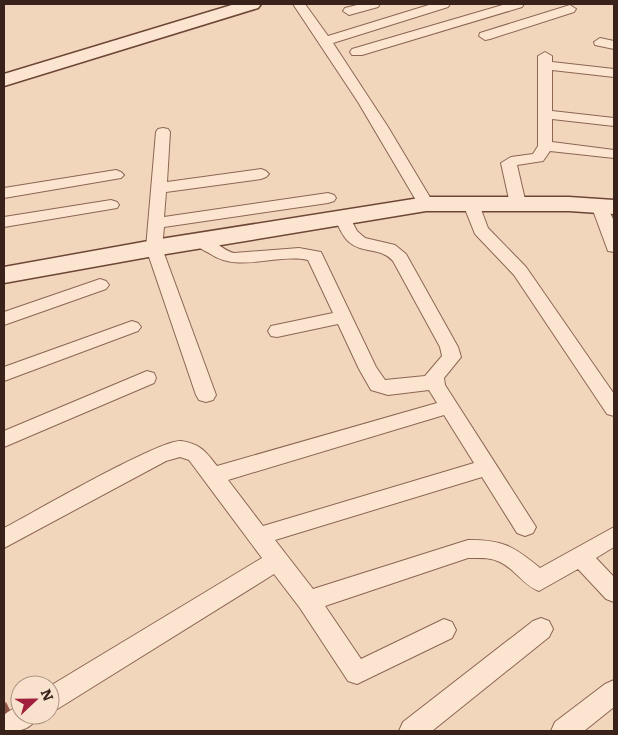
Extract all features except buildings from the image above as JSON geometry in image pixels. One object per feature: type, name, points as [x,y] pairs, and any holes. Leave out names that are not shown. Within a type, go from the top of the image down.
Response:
[{"type":"street","points":[[4,71],[221,4]]},
{"type":"street","points":[[4,80],[252,4]]},
{"type":"street","points":[[299,4],[372,110],[426,204]]},
{"type":"street","points":[[349,11],[374,4]]},
{"type":"street","points":[[325,41],[441,4],[500,46]]},
{"type":"street","points":[[357,52],[518,4]]},
{"type":"street","points":[[484,36],[570,9]]},
{"type":"street","points":[[600,42],[614,44]]},
{"type":"street","points":[[518,204],[509,163],[516,160],[538,158],[545,146],[545,61],[614,73]]},
{"type":"street","points":[[544,114],[614,122]]},
{"type":"street","points":[[162,132],[154,248],[206,395]]},
{"type":"street","points":[[545,146],[614,154]]},
{"type":"street","points":[[159,188],[261,174]]},
{"type":"street","points":[[4,193],[116,175]]},
{"type":"street","points":[[156,223],[328,198]]},
{"type":"street","points":[[4,276],[154,248],[426,204],[607,206],[608,226],[614,247]]},
{"type":"street","points":[[472,204],[481,230],[520,271],[614,409]]},
{"type":"street","points":[[4,222],[111,205]]},
{"type":"street","points":[[342,218],[353,238],[362,243],[394,250],[400,258],[449,347],[452,357],[434,377],[435,382],[448,407],[525,527]]},
{"type":"street","points":[[202,240],[224,256],[234,258],[300,253],[311,254],[314,256],[368,369],[378,385],[388,388],[435,382]]},
{"type":"street","points":[[4,319],[100,285]]},
{"type":"street","points":[[277,331],[343,317]]},
{"type":"street","points":[[4,374],[132,327]]},
{"type":"street","points":[[6,433],[147,378]]},
{"type":"street","points":[[214,476],[448,407]]},
{"type":"street","points":[[4,539],[160,455],[180,449],[196,454],[214,476],[308,601],[357,673],[444,630]]},
{"type":"street","points":[[259,536],[487,467]]},
{"type":"street","points":[[308,601],[468,549],[488,549],[508,555],[539,581],[614,536]]},
{"type":"street","points":[[580,557],[614,592]]},
{"type":"street","points":[[60,694],[278,560]]},
{"type":"street","points":[[412,731],[542,629]]},
{"type":"street","points":[[564,731],[614,692]]}]
